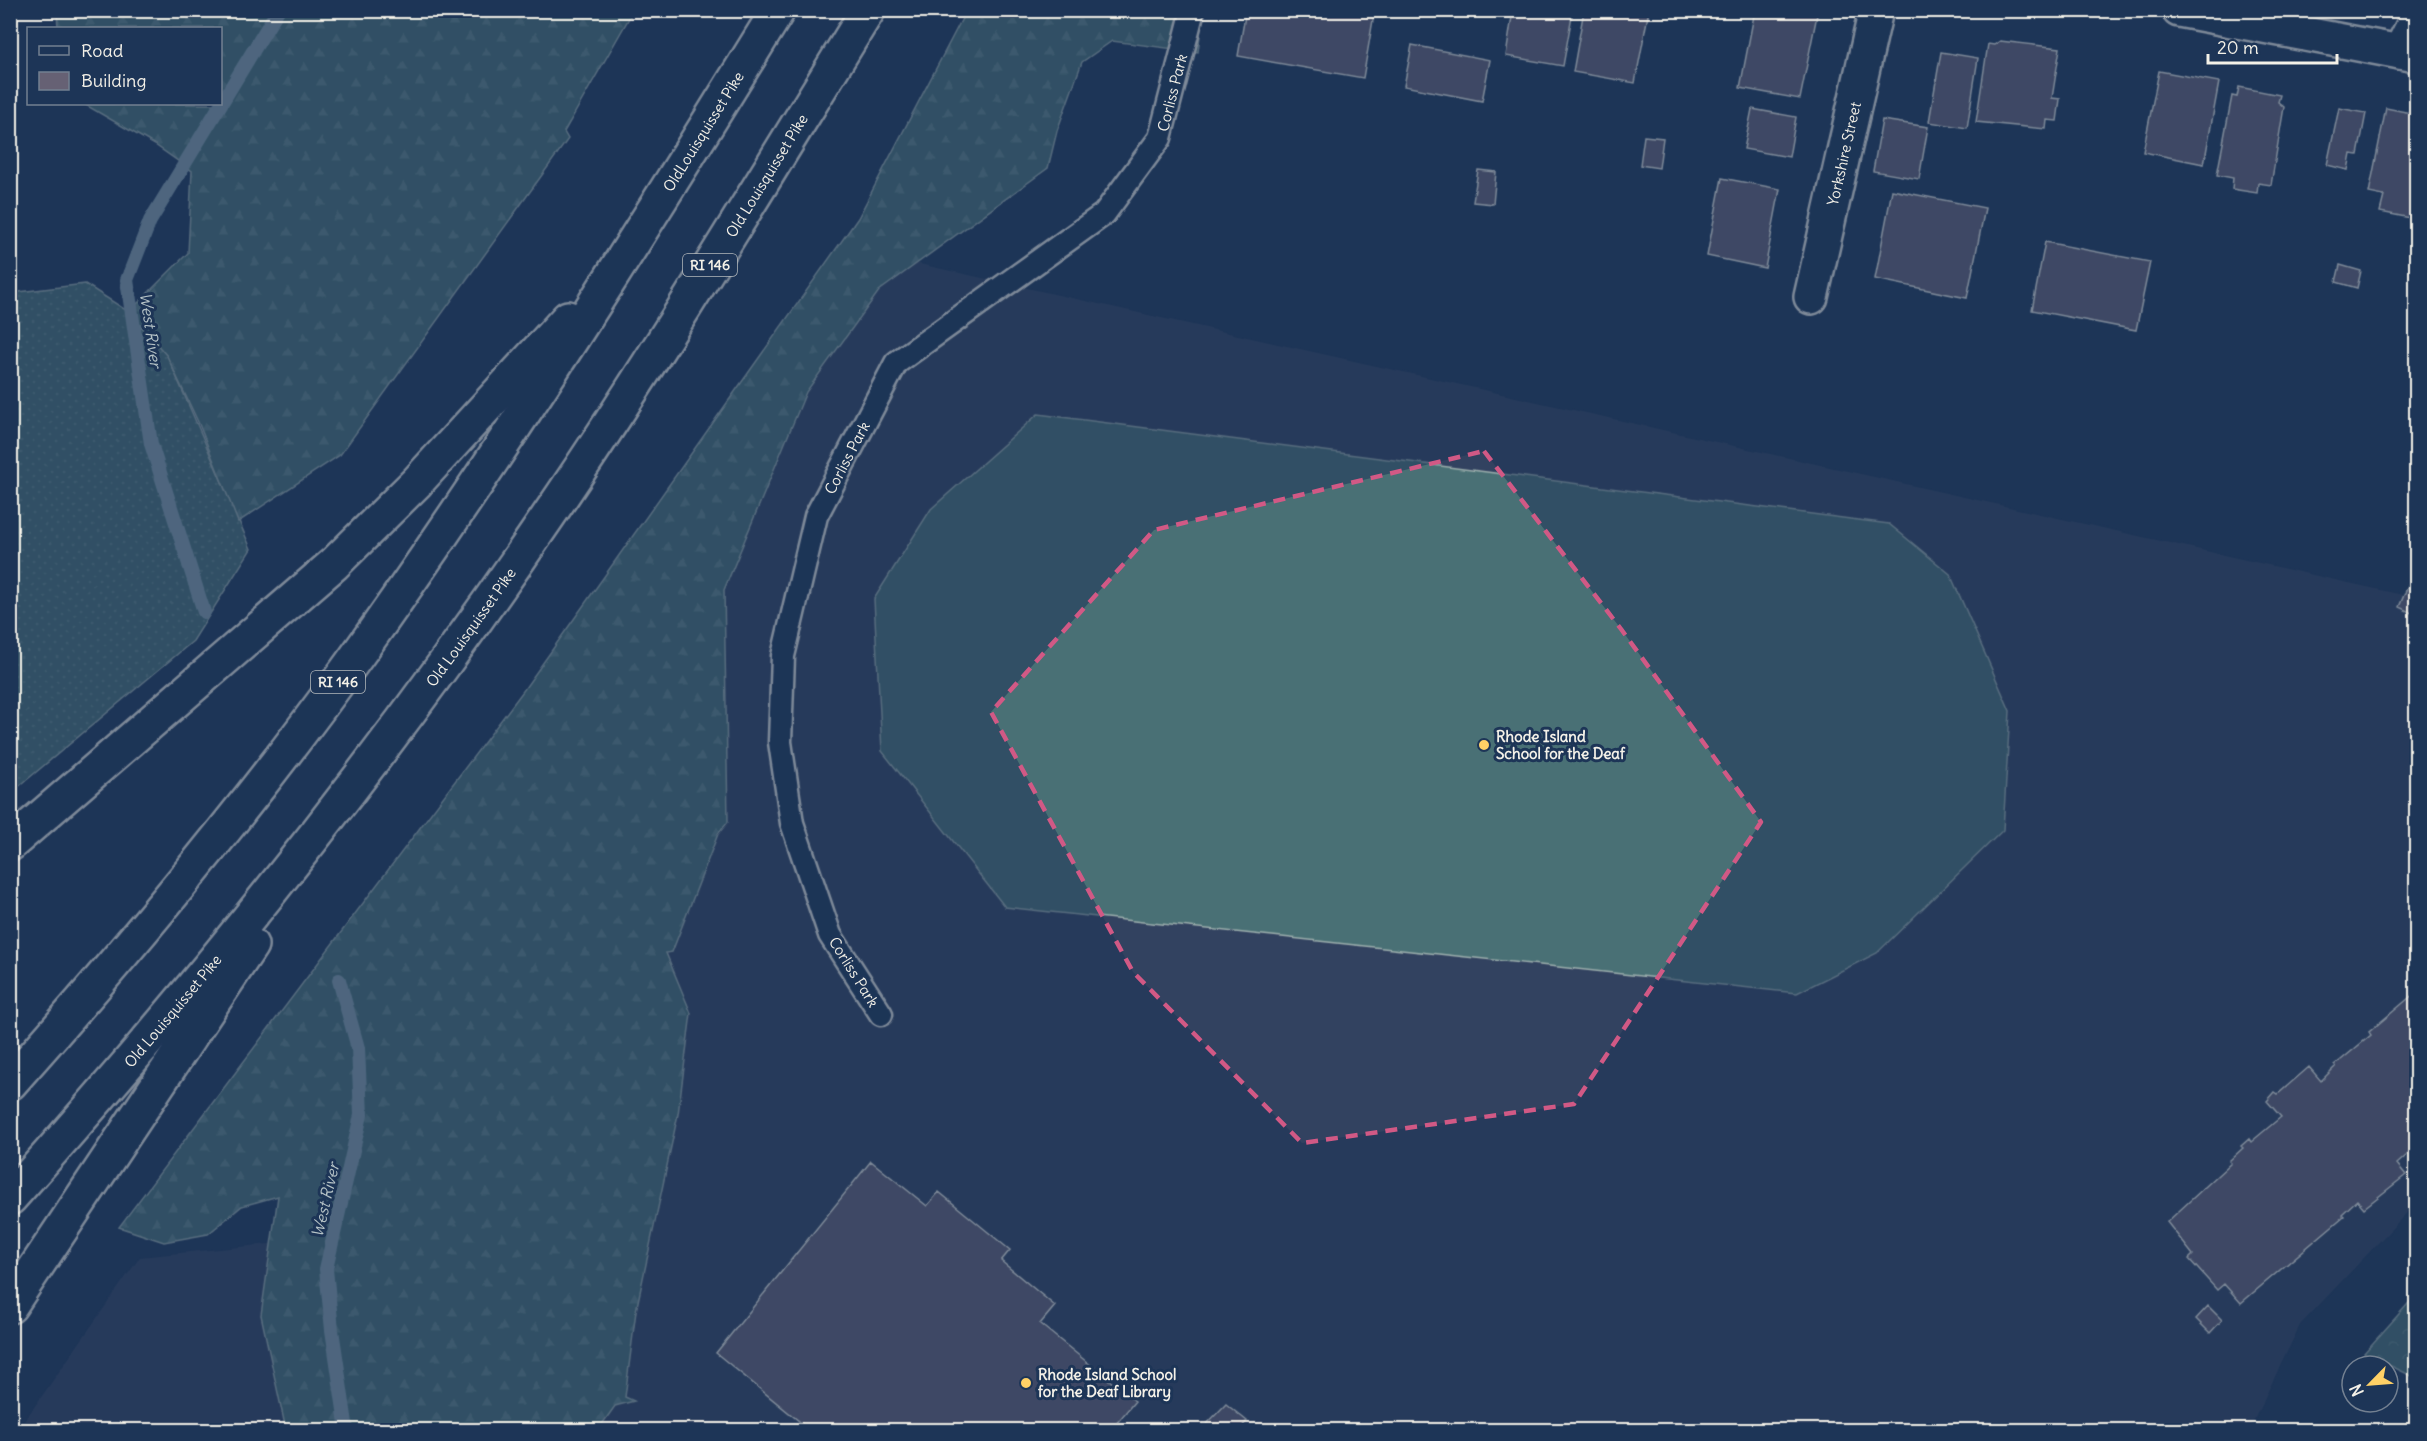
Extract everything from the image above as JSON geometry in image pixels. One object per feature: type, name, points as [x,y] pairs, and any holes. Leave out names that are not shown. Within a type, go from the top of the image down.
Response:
[{"type":"main road","name":"OldLouisquisset Pike","points":[[628,253],[778,10]]},
{"type":"main road","name":"Old Louisquisset Pike","points":[[10,1198],[245,924],[364,772],[458,645],[592,451],[675,323],[868,10]]},
{"type":"main road","name":"Yorkshire Street","points":[[1812,297],[1875,10]]},
{"type":"main road","points":[[2179,10],[2408,54],[2416,20]]},
{"type":"main road","points":[[10,844],[334,564],[417,482],[628,253]]},
{"type":"main road","name":"RI 146","points":[[10,1083],[162,907],[308,722],[489,466],[628,253]]},
{"type":"main road","points":[[10,1306],[112,1157],[364,772]]},
{"type":"lane","name":"Corliss Park","points":[[880,1014],[830,935],[792,823],[780,742],[783,656],[816,516],[896,363],[1104,214],[1160,138],[1193,10]]},
{"type":"highlighted area","points":[[1484,451],[1621,629],[1761,822],[1574,1104],[1302,1143],[1133,972],[991,712],[1154,530]]},
{"type":"shaded area","name":"Rhode Island School for the Deaf","points":[[843,247],[2416,598],[2416,1203],[2300,1325],[2249,1430],[408,1430]]},
{"type":"shaded area","points":[[320,1239],[309,1430],[18,1430],[140,1257]]},
{"type":"green space","points":[[57,10],[633,11],[564,132],[568,139],[340,455],[238,522],[199,424],[167,356],[129,312],[188,253],[192,171],[155,145],[86,105],[222,105],[222,27],[58,27]]},
{"type":"green space","points":[[966,11],[1203,11],[1198,52],[1112,41],[1082,62],[1057,131],[1048,168],[879,291],[806,392],[724,590],[728,822],[718,834],[672,952],[666,953],[691,1013],[678,1114],[636,1311],[625,1397],[634,1401],[615,1406],[598,1430],[286,1430],[261,1315],[278,1196],[242,1206],[208,1234],[164,1242],[119,1227],[523,691],[858,218]]},
{"type":"green space","points":[[85,284],[129,312],[167,355],[251,549],[193,641],[11,793],[11,293]]},
{"type":"green space","points":[[1038,414],[1889,524],[1950,574],[2010,711],[2003,830],[1877,953],[1797,993],[1005,907],[882,751],[874,599],[931,509]]},
{"type":"green space","points":[[2416,1295],[2416,1378],[2400,1370],[2400,1354],[2364,1353]]},
{"type":"building","points":[[1246,10],[1354,10],[1374,14],[1363,78],[1238,56]]},
{"type":"building","points":[[1513,10],[1573,10],[1563,66],[1506,56]]},
{"type":"building","points":[[1584,10],[1649,10],[1635,83],[1573,72]]},
{"type":"building","points":[[1755,10],[1818,10],[1800,99],[1740,88]]},
{"type":"building","points":[[2000,41],[2060,48],[2052,98],[2060,99],[2057,121],[2047,120],[2046,129],[1976,122],[1988,44],[1994,45]]},
{"type":"building","points":[[1412,45],[1490,60],[1482,101],[1404,86]]},
{"type":"building","points":[[1941,52],[1978,58],[1967,128],[1929,122]]},
{"type":"building","points":[[2159,71],[2219,82],[2204,164],[2143,152]]},
{"type":"building","points":[[2239,87],[2280,95],[2278,102],[2284,107],[2271,185],[2258,183],[2257,193],[2232,189],[2233,178],[2217,175],[2232,96],[2237,97]]},
{"type":"building","points":[[2339,108],[2366,113],[2358,155],[2351,154],[2348,170],[2327,165]]},
{"type":"building","points":[[2386,108],[2416,114],[2416,219],[2380,212],[2384,196],[2369,193]]},
{"type":"building","points":[[1752,109],[1796,117],[1789,157],[1744,149]]},
{"type":"building","points":[[1882,120],[1928,127],[1919,179],[1873,171]]},
{"type":"building","points":[[1644,136],[1663,138],[1659,168],[1640,165]]},
{"type":"building","points":[[1478,170],[1496,172],[1493,204],[1473,202]]},
{"type":"building","points":[[1722,178],[1780,189],[1765,268],[1707,256]]},
{"type":"building","points":[[1892,190],[1985,208],[1967,298],[1875,279]]},
{"type":"building","points":[[2045,242],[2150,262],[2136,330],[2032,310]]},
{"type":"building","points":[[2340,265],[2361,271],[2357,288],[2336,282]]},
{"type":"building","points":[[2416,567],[2416,615],[2399,607]]},
{"type":"building","points":[[2416,992],[2416,1147],[2397,1164],[2406,1175],[2364,1208],[2357,1200],[2342,1214],[2344,1216],[2241,1303],[2224,1284],[2217,1290],[2189,1259],[2193,1255],[2167,1222],[2231,1163],[2229,1161],[2243,1148],[2241,1146],[2249,1139],[2251,1142],[2281,1117],[2267,1101],[2275,1092],[2278,1094],[2309,1067],[2321,1081],[2335,1065],[2371,1035],[2369,1032]]},
{"type":"building","points":[[871,1161],[927,1206],[939,1192],[1010,1250],[1001,1261],[1055,1306],[1040,1324],[1135,1401],[1111,1430],[810,1430],[716,1353]]},
{"type":"building","points":[[2208,1306],[2222,1320],[2210,1333],[2196,1319]]},
{"type":"building","points":[[1226,1404],[1247,1421],[1239,1430],[1201,1430]]},
{"type":"waterway","name":"West River","points":[[222,102],[278,10]]},
{"type":"waterway","name":"West River","points":[[204,612],[151,444],[127,280],[150,221],[220,105]]},
{"type":"waterway","name":"West River","points":[[339,980],[358,1048],[361,1115],[326,1269],[332,1330],[347,1430]]},
{"type":"place","name":"Rhode Island School for the Deaf","points":[[1484,745]]},
{"type":"place","name":"Rhode Island School for the Deaf Library","points":[[1026,1383]]}]
